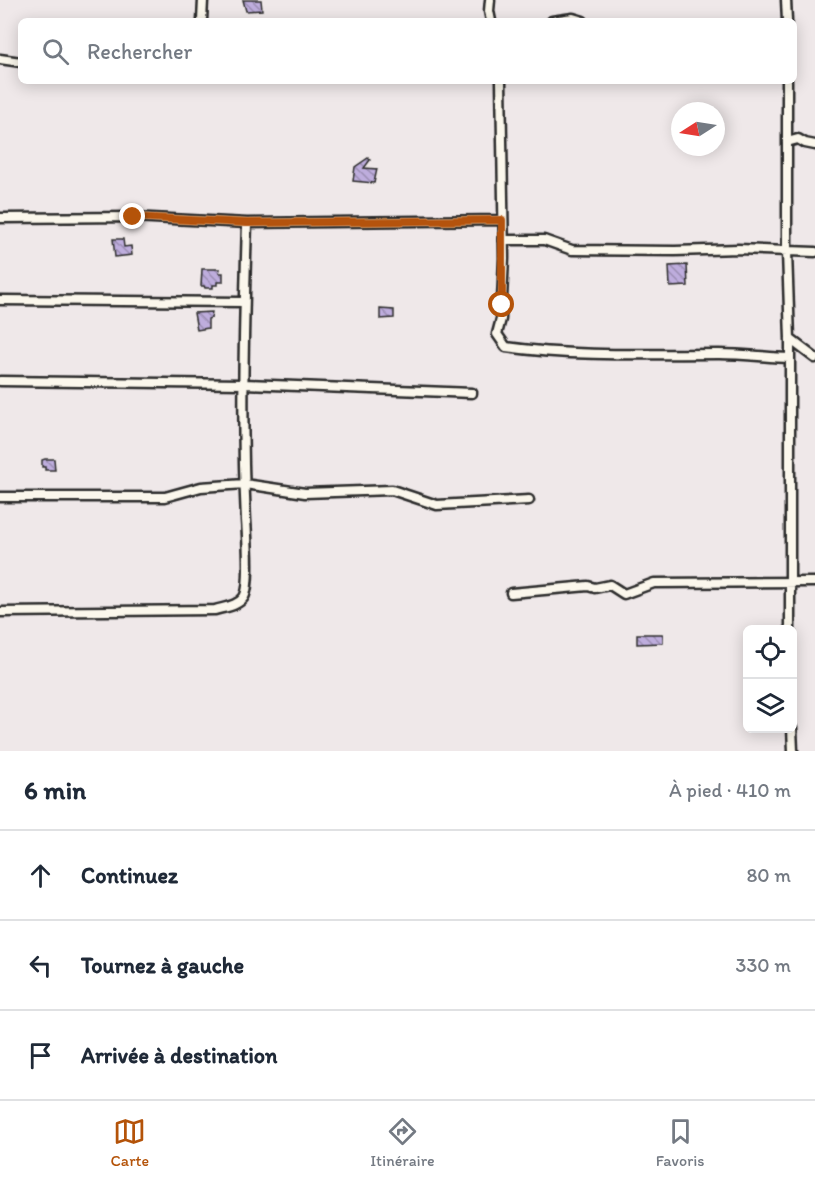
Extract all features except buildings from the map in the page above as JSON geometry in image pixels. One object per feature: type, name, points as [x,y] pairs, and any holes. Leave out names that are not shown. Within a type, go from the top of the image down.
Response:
[{"type":"street","points":[[202,18],[203,0]]},
{"type":"street","points":[[490,0],[491,18]]},
{"type":"street","points":[[786,0],[787,18]]},
{"type":"street","points":[[0,59],[18,62]]},
{"type":"street","points":[[501,84],[502,305],[497,334],[506,347],[565,352],[680,356],[720,354],[789,358]]},
{"type":"street","points":[[787,84],[790,625]]},
{"type":"street","points":[[787,142],[798,139],[815,145]]},
{"type":"street","points":[[0,218],[133,217],[247,223],[502,220]]},
{"type":"street","points":[[0,612],[215,610],[235,605],[244,597],[247,581],[248,542],[244,384],[247,223]]},
{"type":"street","points":[[503,240],[544,240],[564,249],[580,251],[738,249],[815,252]]},
{"type":"street","points":[[0,300],[244,302]]},
{"type":"street","points":[[790,339],[815,358]]},
{"type":"street","points":[[0,381],[244,384],[472,393]]},
{"type":"street","points":[[0,497],[165,497],[201,487],[246,484],[305,493],[392,490],[437,505],[529,500]]},
{"type":"street","points":[[511,593],[588,586],[597,588],[610,585],[624,594],[654,583],[815,582]]},
{"type":"street","points":[[792,733],[793,751]]},
{"type":"route","points":[[133,217],[247,223],[502,220],[504,258],[502,305]]}]
